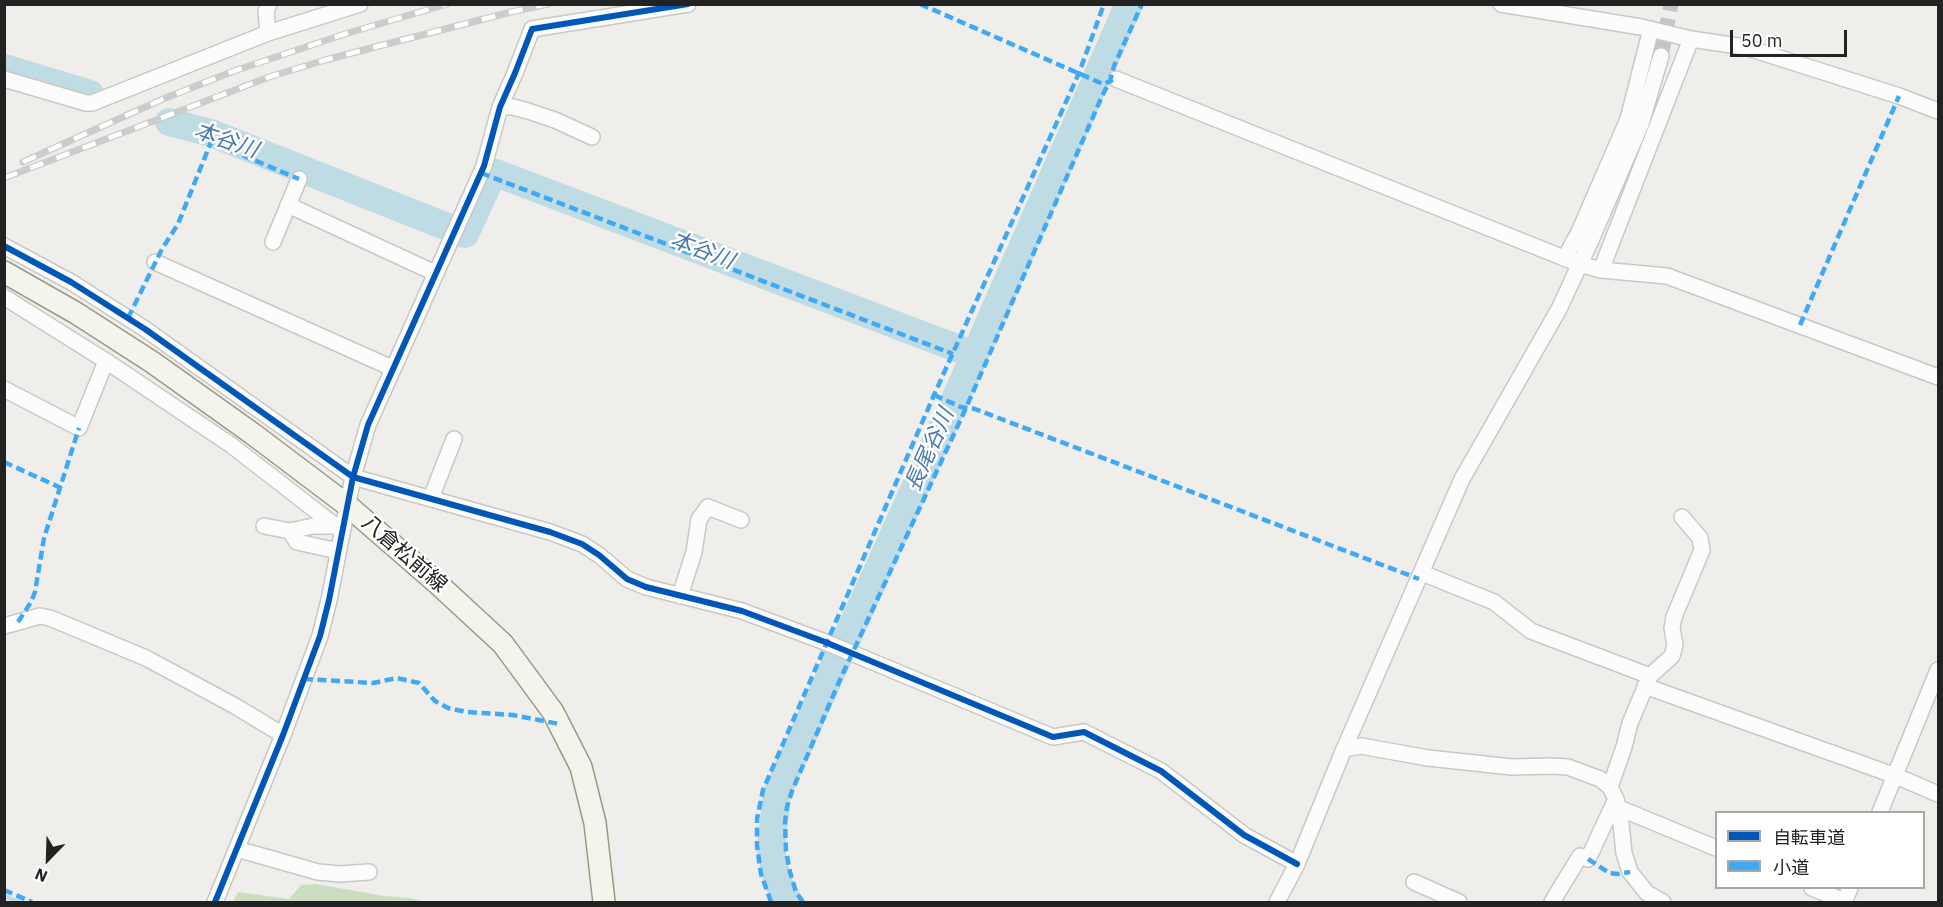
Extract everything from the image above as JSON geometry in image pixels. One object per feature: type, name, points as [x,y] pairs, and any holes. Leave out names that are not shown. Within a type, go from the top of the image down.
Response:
[{"type":"main road","name":"八倉松前線","points":[[4,272],[76,313],[152,362],[244,427],[347,506],[437,583],[503,644],[553,712],[581,767],[595,823],[604,903]]},
{"type":"street","points":[[268,33],[266,11],[269,4]]},
{"type":"street","points":[[4,79],[92,103],[268,33],[360,4]]},
{"type":"street","points":[[215,903],[320,636],[338,551],[339,529],[368,425],[484,166],[500,107],[532,29],[688,4]]},
{"type":"street","points":[[1501,4],[1745,47],[1899,96],[1938,111]]},
{"type":"street","points":[[1278,902],[1297,864],[1344,749],[1462,479],[1559,309],[1579,232],[1628,119],[1651,29]]},
{"type":"street","points":[[1601,270],[1690,39]]},
{"type":"street","points":[[1572,261],[1641,124],[1661,56]]},
{"type":"street","points":[[1116,79],[1572,261],[1601,270],[1667,276],[1938,377]]},
{"type":"street","points":[[500,107],[513,107],[528,111],[555,120],[592,137]]},
{"type":"street","points":[[273,242],[299,178]]},
{"type":"street","points":[[288,205],[435,273]]},
{"type":"street","points":[[4,246],[71,282],[145,329],[353,477],[582,544],[627,579],[646,587],[742,611],[849,652],[1053,737],[1084,732],[1161,771],[1244,835],[1297,864]]},
{"type":"street","points":[[156,262],[392,368]]},
{"type":"street","points":[[4,297],[106,361],[231,445],[339,529]]},
{"type":"street","points":[[4,389],[79,428],[106,361]]},
{"type":"street","points":[[431,498],[453,439]]},
{"type":"street","points":[[680,596],[694,552],[699,519],[708,507],[741,520]]},
{"type":"street","points":[[1552,903],[1580,856],[1588,859],[1615,798],[1630,723],[1647,681],[1672,656],[1675,645],[1672,628],[1674,617],[1702,550],[1700,538],[1682,517]]},
{"type":"street","points":[[264,526],[290,531],[313,526],[339,529]]},
{"type":"street","points":[[290,531],[297,542],[338,551]]},
{"type":"street","points":[[1422,573],[1494,602],[1532,631],[1647,681],[1938,794]]},
{"type":"street","points":[[4,626],[40,616],[50,618],[146,658],[283,735]]},
{"type":"street","points":[[1881,811],[1938,670]]},
{"type":"street","points":[[1344,749],[1361,746],[1428,758],[1502,765],[1568,767],[1600,779],[1615,798],[1715,848]]},
{"type":"street","points":[[1615,798],[1624,853],[1630,872],[1647,893],[1663,903]]},
{"type":"street","points":[[237,849],[318,872],[340,874],[369,872]]},
{"type":"street","points":[[1414,882],[1442,899],[1460,903]]},
{"type":"street","points":[[1816,889],[1846,897]]},
{"type":"green space","points":[[316,884],[426,902],[233,902],[238,892],[289,899],[301,885]]},
{"type":"waterway","name":"長尾谷川","points":[[788,902],[777,880],[771,850],[777,793],[975,355],[1129,4]]},
{"type":"waterway","name":"本谷川","points":[[4,68],[90,94]]},
{"type":"waterway","name":"本谷川","points":[[169,122],[211,133],[450,228]]},
{"type":"waterway","name":"本谷川","points":[[461,233],[465,234],[488,184],[496,173],[975,355]]},
{"type":"waterway","points":[[4,896],[19,902]]},
{"type":"tunnel","points":[[1661,56],[1671,4]]},
{"type":"railway","points":[[23,162],[163,99],[234,71],[348,33],[447,4]]},
{"type":"railway","points":[[4,178],[269,77],[325,60],[548,4]]},
{"type":"marked path","points":[[920,4],[1103,84],[1113,80]]},
{"type":"marked path","points":[[771,902],[761,874],[757,846],[757,819],[763,790],[934,395],[1079,73],[1104,4]]},
{"type":"marked path","points":[[803,902],[796,892],[786,851],[785,822],[792,791],[839,682],[966,408],[1142,4]]},
{"type":"marked path","points":[[1800,325],[1899,96]]},
{"type":"marked path","points":[[128,318],[162,249],[178,224],[211,142],[299,179]]},
{"type":"marked path","points":[[481,173],[953,354]]},
{"type":"marked path","points":[[934,395],[1419,579]]},
{"type":"marked path","points":[[18,622],[35,592],[44,538],[79,428]]},
{"type":"marked path","points":[[4,462],[61,488]]},
{"type":"marked path","points":[[304,679],[373,683],[397,678],[419,683],[435,701],[448,708],[467,712],[513,715],[559,724]]},
{"type":"marked path","points":[[1588,859],[1609,873],[1630,872]]},
{"type":"marked path","points":[[4,890],[32,902]]},
{"type":"cycle path","points":[[215,902],[283,735],[320,636],[353,477],[368,425],[484,166],[500,107],[532,29],[688,4]]},
{"type":"cycle path","points":[[4,246],[71,282],[145,329],[353,477],[550,532],[582,544],[627,579],[646,587],[742,611],[825,642],[1053,737],[1084,732],[1161,771],[1244,835],[1297,864]]}]
